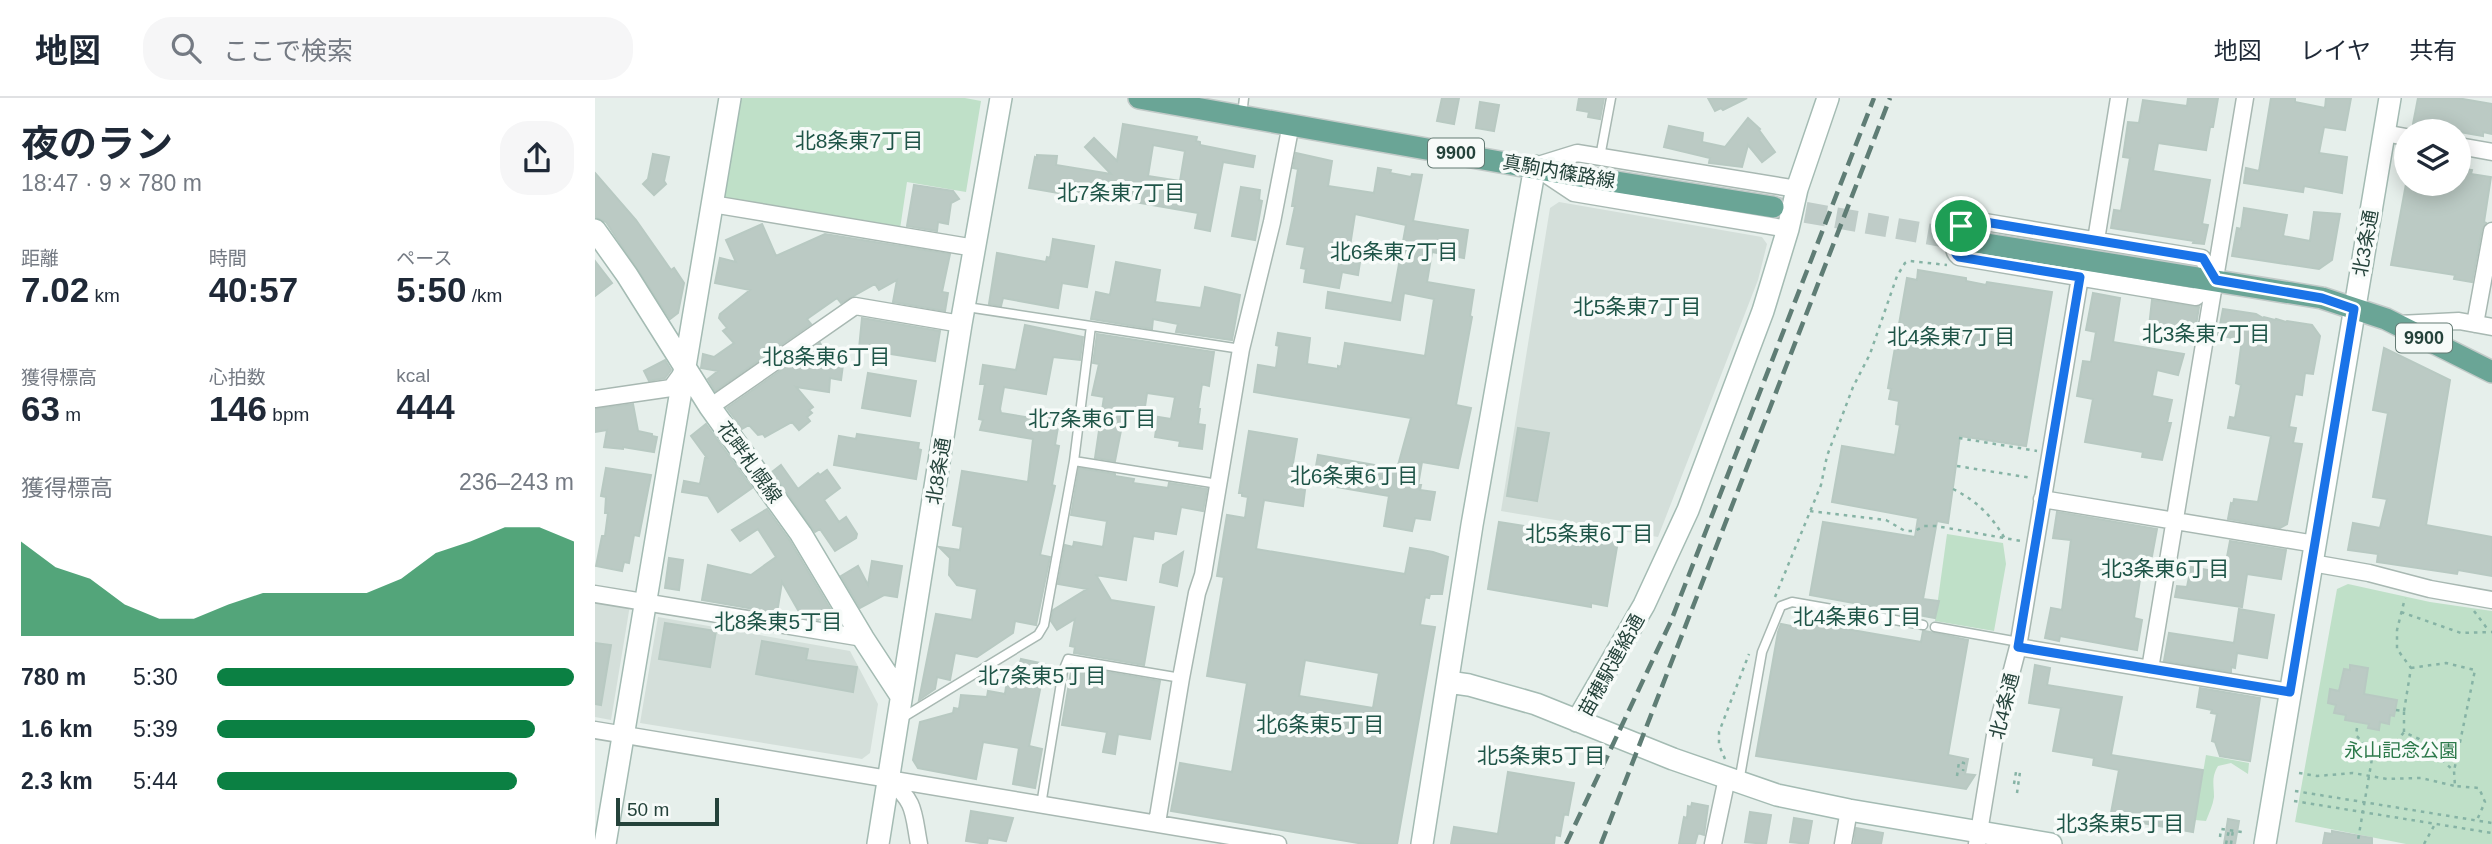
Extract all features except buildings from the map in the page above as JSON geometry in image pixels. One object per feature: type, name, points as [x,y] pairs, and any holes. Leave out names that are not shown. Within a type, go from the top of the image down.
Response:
[{"type":"main road","name":"真駒内篠路線","points":[[1139,98],[1243,107],[1291,124],[1579,176],[1773,206]]},
{"type":"main road","name":"9900","points":[[1968,242],[2322,298],[2396,324],[2492,372]]},
{"type":"street","points":[[605,844],[730,98]]},
{"type":"street","name":"北8条通","points":[[878,844],[963,315],[1001,98]]},
{"type":"street","points":[[1535,166],[1577,153],[1797,189],[1828,98]]},
{"type":"street","points":[[2096,240],[2119,98]]},
{"type":"street","points":[[2150,669],[2245,98]]},
{"type":"street","name":"北3条通","points":[[2265,844],[2390,98]]},
{"type":"street","points":[[1157,823],[1241,349],[1272,222],[1291,124]]},
{"type":"street","points":[[2384,133],[2394,135]]},
{"type":"street","points":[[2471,148],[2492,152]]},
{"type":"street","points":[[1535,166],[1574,193],[1788,229]]},
{"type":"street","points":[[1422,844],[1535,166]]},
{"type":"street","name":"苗穂駅連絡通","points":[[1797,189],[1763,312],[1688,510],[1644,605],[1577,721],[1730,774],[1777,795],[1978,838],[2051,844]]},
{"type":"street","points":[[712,204],[975,248]]},
{"type":"street","points":[[1973,220],[2203,258],[2216,280],[2196,297],[1959,257],[1953,248],[1961,226],[1965,221],[1973,220]]},
{"type":"street","points":[[2475,324],[2492,231]]},
{"type":"street","name":"花畔札幌線","points":[[596,235],[663,332],[710,407],[801,534],[901,696]]},
{"type":"street","name":"北4条通","points":[[1978,838],[1995,735],[2019,644],[2080,277]]},
{"type":"street","points":[[710,407],[855,306],[963,315]]},
{"type":"street","points":[[2396,324],[2459,321],[2492,327]]},
{"type":"street","points":[[663,332],[692,326]]},
{"type":"street","points":[[595,399],[671,388],[685,370]]},
{"type":"street","points":[[2042,499],[2175,521],[2313,554],[2369,573],[2430,589],[2492,600]]},
{"type":"street","points":[[595,594],[863,638]]},
{"type":"street","points":[[2019,644],[2290,692]]},
{"type":"street","points":[[1448,682],[1469,685],[1536,704],[1577,721]]},
{"type":"street","points":[[595,730],[1278,844]]},
{"type":"street","points":[[1713,844],[1730,774]]},
{"type":"street","points":[[888,779],[907,795],[912,806],[919,844]]},
{"type":"street","points":[[1843,844],[1849,810]]},
{"type":"lane","points":[[1600,157],[1611,98]]},
{"type":"lane","points":[[963,315],[1091,326],[1241,349]]},
{"type":"lane","points":[[897,721],[1038,635],[1044,625],[1074,461],[1091,326]]},
{"type":"lane","points":[[1074,461],[1218,484]]},
{"type":"lane","points":[[1730,774],[1762,652],[1781,606],[1791,602],[1923,625]]},
{"type":"lane","points":[[1895,620],[1897,610]]},
{"type":"lane","points":[[1935,627],[2019,644]]},
{"type":"lane","points":[[1041,805],[1063,671],[1068,659],[1181,678]]},
{"type":"path","points":[[1773,598],[1779,590],[1821,485],[1826,456],[1853,387],[1870,354],[1897,276],[1905,263],[1910,261],[1950,265]]},
{"type":"path","points":[[1959,438],[2037,452]]},
{"type":"path","points":[[1957,466],[2032,478]]},
{"type":"path","points":[[1953,489],[1976,503],[1989,515],[2005,539]]},
{"type":"path","points":[[1810,511],[1874,517],[1886,520],[1905,531],[1935,526],[2021,541]]},
{"type":"path","points":[[2357,728],[2356,735],[2363,743],[2374,747],[2392,748],[2404,732],[2411,668],[2397,649],[2397,630],[2406,593]]},
{"type":"path","points":[[2470,605],[2491,631]]},
{"type":"path","points":[[2401,612],[2461,633],[2491,631]]},
{"type":"path","points":[[1730,774],[1719,745],[1719,732],[1753,645]]},
{"type":"path","points":[[2411,668],[2446,663],[2475,670],[2453,771],[2455,786]]},
{"type":"path","points":[[2396,710],[2405,711]]},
{"type":"path","points":[[2404,732],[2419,739],[2453,771]]},
{"type":"path","points":[[2358,840],[2374,747]]},
{"type":"path","points":[[1957,776],[1959,762],[1964,763],[1963,771]]},
{"type":"path","points":[[2014,784],[2016,772],[2020,772],[2017,793]]},
{"type":"path","points":[[2299,773],[2317,776],[2353,774],[2387,779],[2421,778],[2455,786],[2479,788],[2485,802],[2477,820]]},
{"type":"path","points":[[2295,792],[2492,823]]},
{"type":"path","points":[[2294,801],[2492,833]]},
{"type":"path","points":[[2424,844],[2435,824]]},
{"type":"path","points":[[2220,828],[2220,837],[2221,829],[2242,832]]},
{"type":"path","points":[[2229,844],[2231,830]]},
{"type":"shaded area","points":[[1559,202],[1762,237],[1767,244],[1758,280],[1658,537],[1501,511],[1550,208]]},
{"type":"shaded area","points":[[595,588],[632,593],[611,720],[595,717]]},
{"type":"shaded area","points":[[658,617],[850,651],[878,704],[870,753],[862,759],[640,723]]},
{"type":"green space","points":[[741,98],[965,98],[981,101],[966,192],[907,182],[900,229],[724,199]]},
{"type":"green space","points":[[1947,534],[2003,543],[2006,564],[1994,631],[1935,621]]},
{"type":"green space","name":"永山記念公園","points":[[2348,584],[2430,602],[2492,611],[2492,844],[2406,844],[2295,822],[2337,589]]},
{"type":"green space","points":[[2206,755],[2249,763],[2248,774],[2231,763],[2218,766],[2214,778],[2213,800],[2206,821],[2195,820]]},
{"type":"tunnel","points":[[1775,207],[1968,241]]},
{"type":"railway","points":[[1566,844],[1671,621],[1874,98]]},
{"type":"railway","points":[[1601,844],[1890,98]]},
{"type":"district","name":"北8条東7丁目","points":[[859,141]]},
{"type":"district","name":"北7条東7丁目","points":[[1121,193]]},
{"type":"district","name":"北6条東7丁目","points":[[1394,252]]},
{"type":"district","name":"北5条東7丁目","points":[[1637,307]]},
{"type":"district","name":"北3条東7丁目","points":[[2206,334]]},
{"type":"district","name":"北4条東7丁目","points":[[1951,337]]},
{"type":"district","name":"北8条東6丁目","points":[[826,357]]},
{"type":"district","name":"北7条東6丁目","points":[[1092,419]]},
{"type":"district","name":"北6条東6丁目","points":[[1354,476]]},
{"type":"district","name":"北5条東6丁目","points":[[1589,534]]},
{"type":"district","name":"北3条東6丁目","points":[[2165,569]]},
{"type":"district","name":"北4条東6丁目","points":[[1857,617]]},
{"type":"district","name":"北8条東5丁目","points":[[778,622]]},
{"type":"district","name":"北7条東5丁目","points":[[1042,676]]},
{"type":"district","name":"北6条東5丁目","points":[[1320,725]]},
{"type":"district","name":"北5条東5丁目","points":[[1541,756]]},
{"type":"district","name":"北3条東5丁目","points":[[2120,824]]},
{"type":"route","points":[[1973,220],[2203,258],[2216,280],[2322,298],[2354,309],[2290,692],[2018,647],[2080,277],[1959,257],[1953,248],[1961,226],[1965,221],[1973,220]]}]
